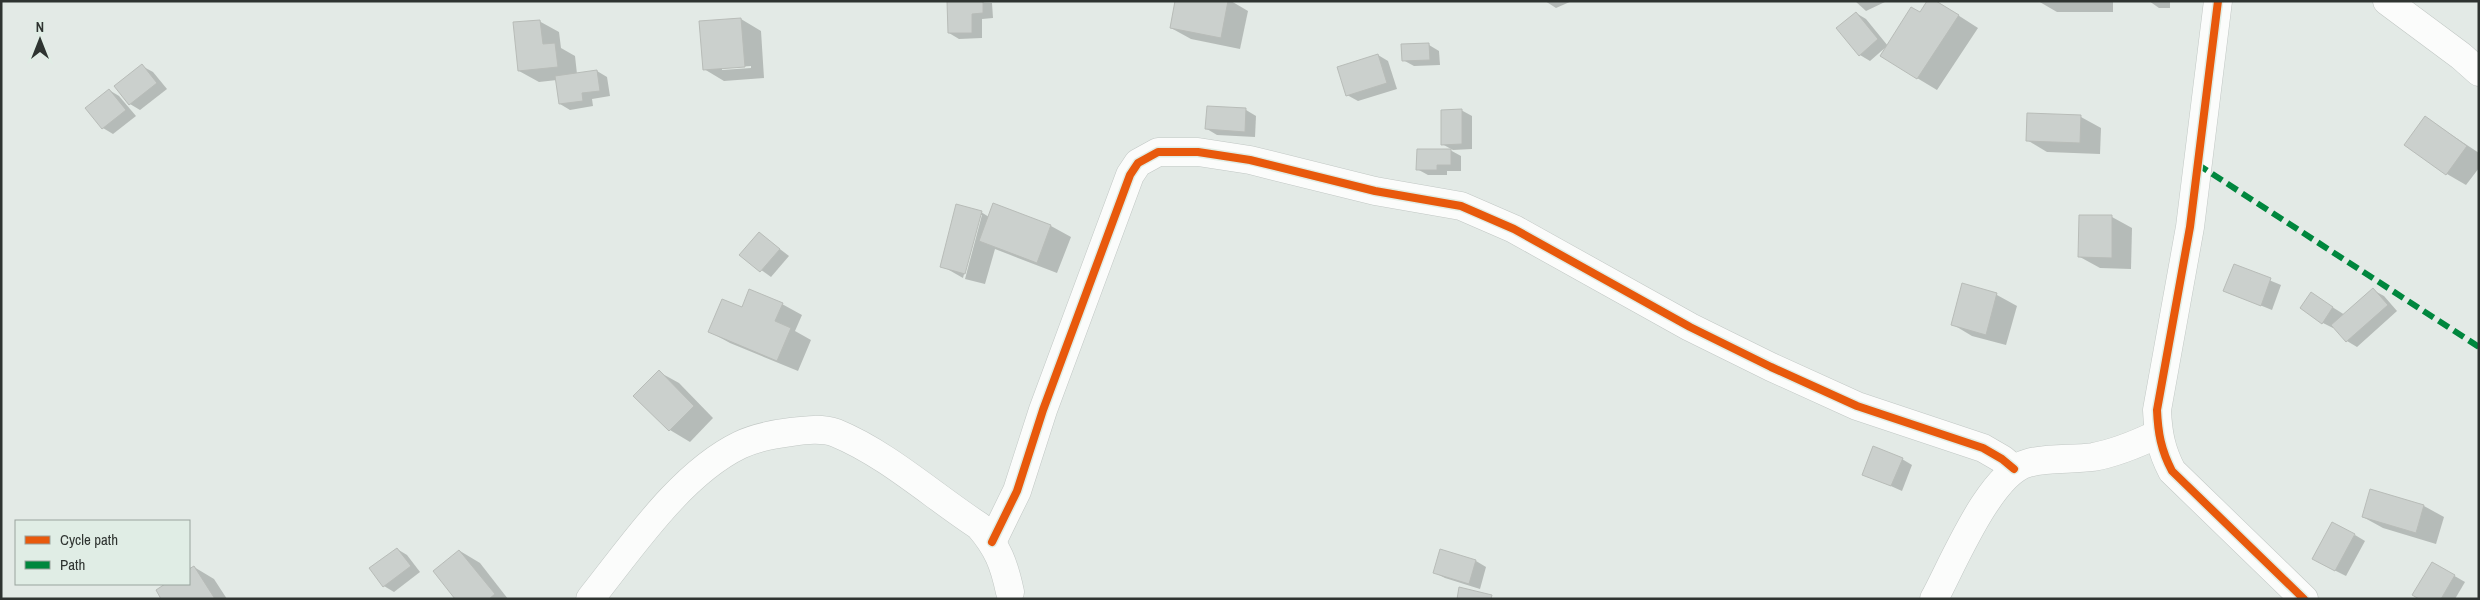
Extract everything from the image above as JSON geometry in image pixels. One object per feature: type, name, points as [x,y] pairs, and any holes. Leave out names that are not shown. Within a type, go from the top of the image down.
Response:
[{"type":"street","points":[[2218,1],[2190,227],[2157,410],[2158,434],[2162,452],[2172,471],[2304,599]]},
{"type":"street","points":[[2387,1],[2479,72]]},
{"type":"street","points":[[992,542],[1017,491],[1043,410],[1130,175],[1138,163],[1158,152],[1198,152],[1250,160],[1375,191],[1444,202],[1476,211],[1514,229],[1690,327],[1772,367],[1857,406],[1983,448],[2002,459],[2014,469]]},
{"type":"street","points":[[590,599],[677,493],[702,470],[740,445],[772,435],[812,430],[834,432],[865,446],[979,526],[992,542],[1004,564],[1010,592]]},
{"type":"street","points":[[1934,599],[1994,488],[2014,469],[2027,463],[2092,457],[2121,450],[2158,434]]},
{"type":"building","points":[[947,1],[983,1],[983,13],[972,14],[972,33],[948,33]]},
{"type":"building","points":[[1175,1],[1228,1],[1221,38],[1170,28]]},
{"type":"building","points":[[1927,1],[1936,1],[1959,15],[1917,79],[1880,56],[1911,7],[1920,12]]},
{"type":"building","points":[[1856,12],[1878,39],[1859,56],[1836,28]]},
{"type":"building","points":[[741,18],[745,67],[703,70],[699,21]]},
{"type":"building","points":[[540,20],[543,44],[555,43],[558,67],[518,71],[513,22]]},
{"type":"building","points":[[1429,43],[1430,60],[1402,61],[1401,44]]},
{"type":"building","points":[[1378,54],[1387,83],[1346,96],[1337,67]]},
{"type":"building","points":[[142,64],[157,83],[129,105],[114,86]]},
{"type":"building","points":[[597,70],[600,91],[582,93],[583,101],[559,104],[555,76]]},
{"type":"building","points":[[109,89],[126,110],[102,129],[85,108]]},
{"type":"building","points":[[1207,106],[1246,108],[1245,132],[1205,129]]},
{"type":"building","points":[[1462,109],[1462,144],[1441,145],[1441,110]]},
{"type":"building","points":[[2027,113],[2081,115],[2080,143],[2026,141]]},
{"type":"building","points":[[2425,116],[2467,146],[2446,175],[2404,145]]},
{"type":"building","points":[[1417,149],[1451,149],[1451,165],[1437,165],[1437,170],[1416,170]]},
{"type":"building","points":[[993,203],[1051,225],[1037,263],[979,241]]},
{"type":"building","points":[[956,204],[982,211],[965,274],[940,267]]},
{"type":"building","points":[[2079,215],[2112,215],[2112,258],[2078,257]]},
{"type":"building","points":[[759,232],[780,249],[760,272],[739,255]]},
{"type":"building","points":[[2234,264],[2271,278],[2261,306],[2223,291]]},
{"type":"building","points":[[1962,283],[1997,293],[1986,335],[1951,325]]},
{"type":"building","points":[[2373,288],[2388,305],[2346,342],[2331,325]]},
{"type":"building","points":[[749,289],[783,303],[775,321],[791,328],[777,361],[708,332],[722,299],[742,307]]},
{"type":"building","points":[[2311,292],[2333,307],[2322,324],[2300,308]]},
{"type":"building","points":[[659,370],[694,406],[669,431],[633,396]]},
{"type":"building","points":[[1873,446],[1903,458],[1891,486],[1862,475]]},
{"type":"building","points":[[2370,489],[2424,505],[2416,533],[2362,517]]},
{"type":"building","points":[[2332,522],[2355,534],[2335,571],[2312,559]]},
{"type":"building","points":[[397,548],[411,566],[383,587],[369,568]]},
{"type":"building","points":[[1440,549],[1476,560],[1469,584],[1433,573]]},
{"type":"building","points":[[459,550],[495,594],[489,599],[455,599],[433,571]]},
{"type":"building","points":[[2432,562],[2455,575],[2441,599],[2419,599],[2412,595]]},
{"type":"building","points":[[194,566],[215,599],[161,599],[156,590],[164,585],[190,585],[190,568]]},
{"type":"building","points":[[1459,587],[1492,595],[1491,599],[1457,599]]},
{"type":"marked path","points":[[2197,164],[2479,347]]},
{"type":"cycle path","points":[[2218,1],[2190,227],[2157,410],[2159,434],[2165,456],[2172,471],[2304,599]]},
{"type":"cycle path","points":[[992,542],[1017,491],[1043,410],[1130,175],[1138,163],[1158,152],[1198,152],[1250,160],[1375,191],[1461,206],[1514,229],[1690,327],[1771,367],[1857,406],[1983,448],[2002,459],[2014,469]]}]
